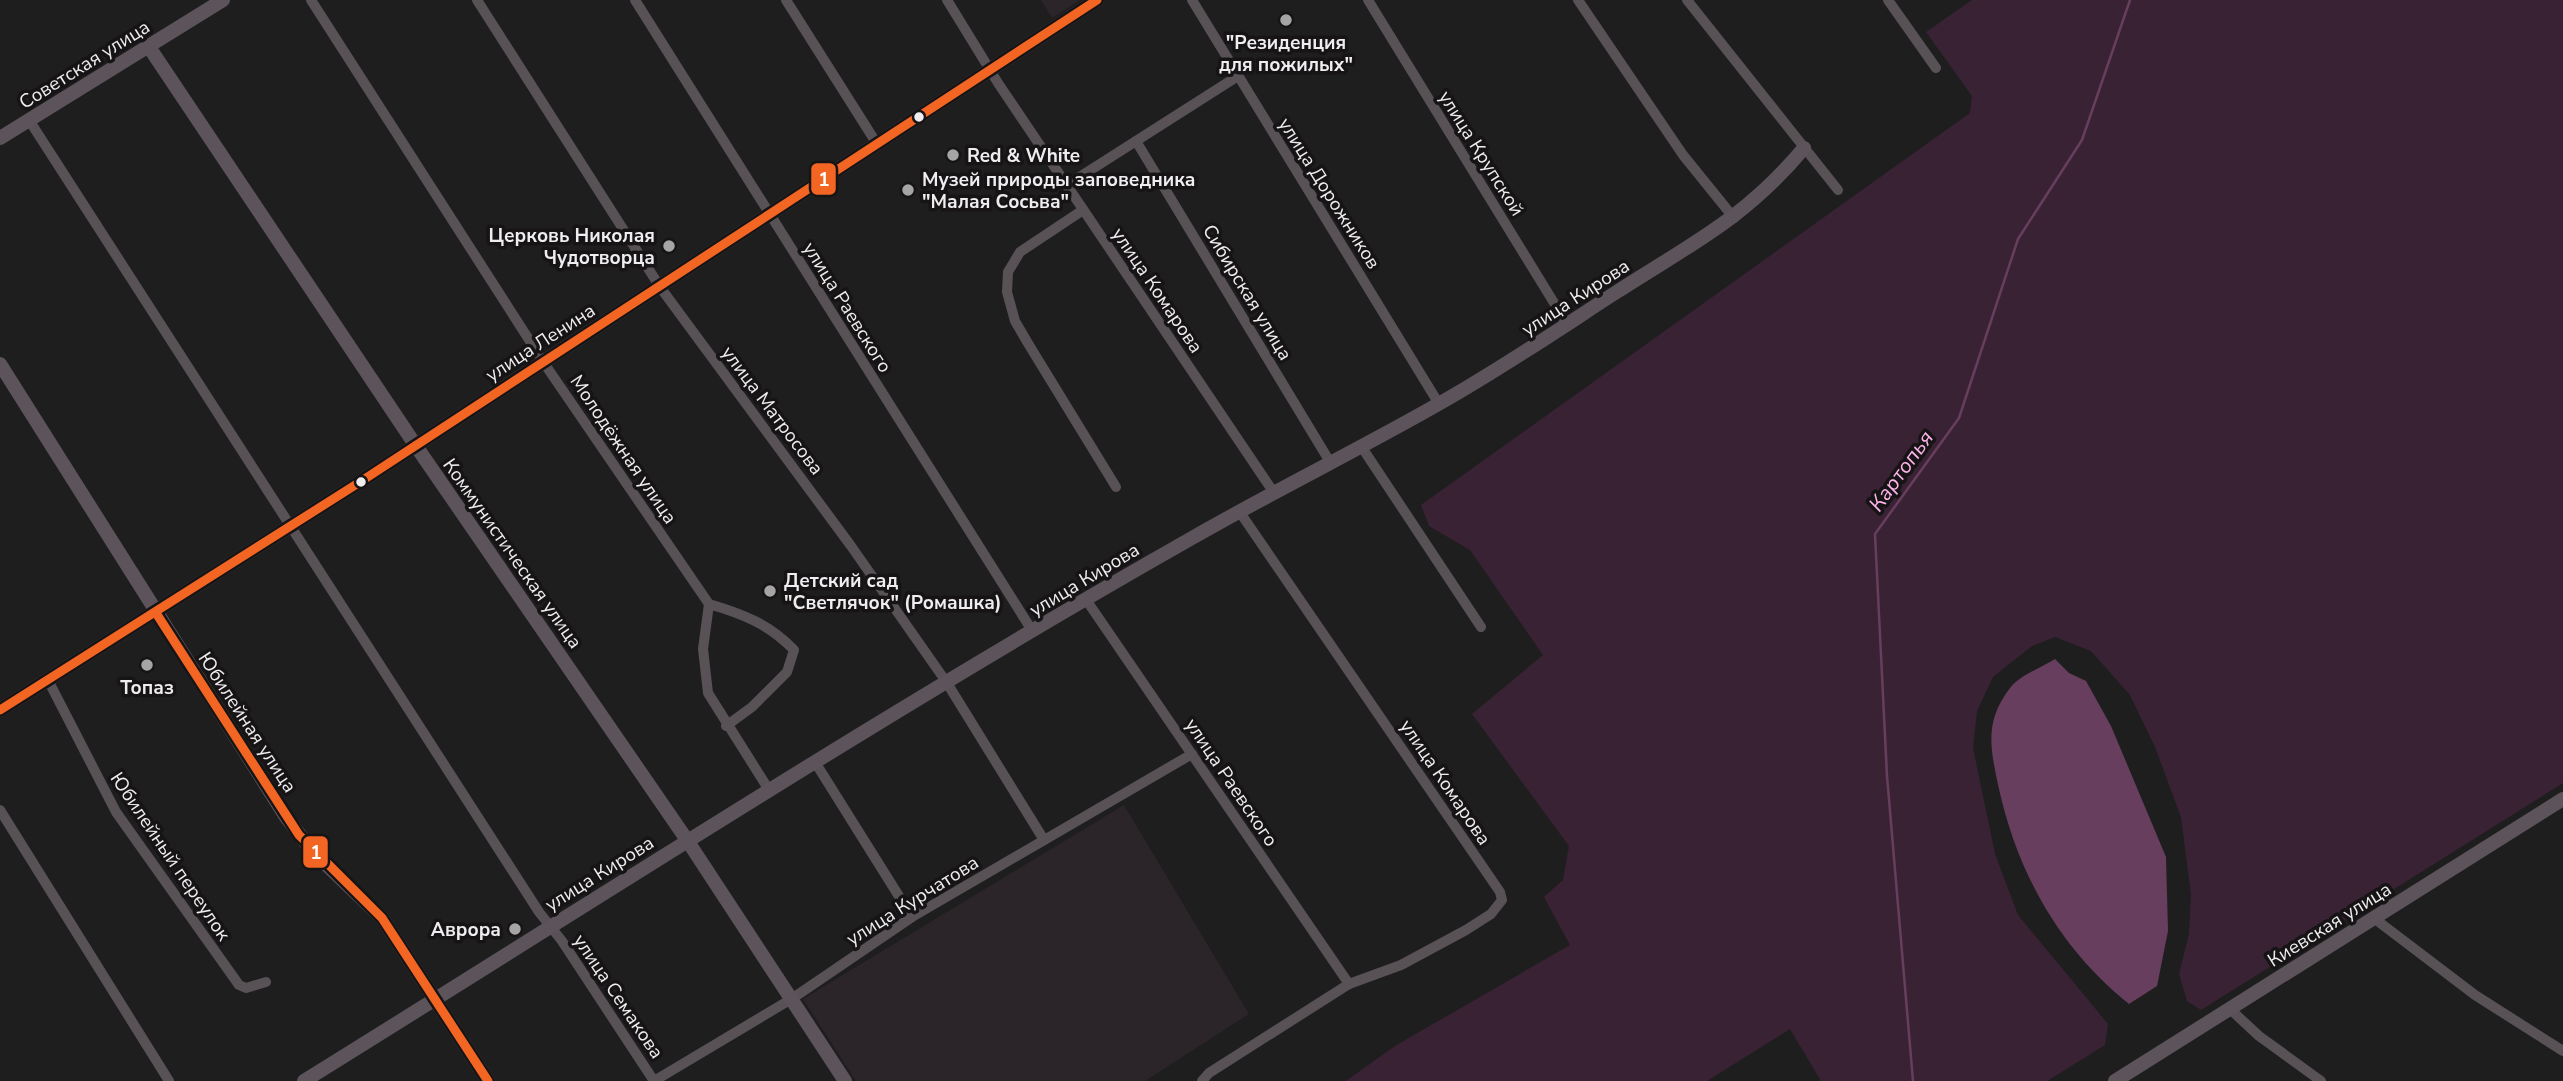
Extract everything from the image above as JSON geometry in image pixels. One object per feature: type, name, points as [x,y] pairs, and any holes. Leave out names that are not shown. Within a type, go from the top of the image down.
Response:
[{"type":"street","name":"Советская улица","points":[[0,138],[223,0]]},
{"type":"street","name":"Молодёжная улица","points":[[311,0],[544,363],[709,604]]},
{"type":"street","name":"улица Матросова","points":[[477,0],[660,287],[852,546],[947,683],[1044,840]]},
{"type":"street","name":"улица Раевского","points":[[635,0],[1033,632]]},
{"type":"street","points":[[786,0],[877,144]]},
{"type":"street","name":"улица Комарова","points":[[947,0],[989,69],[1274,493]]},
{"type":"street","name":"улица Ленина","points":[[0,710],[416,446],[1097,0]]},
{"type":"street","name":"улица Дорожников","points":[[1192,0],[1439,404]]},
{"type":"street","name":"улица Крупской","points":[[1368,0],[1567,324]]},
{"type":"street","points":[[1577,0],[1683,155],[1734,218]]},
{"type":"street","points":[[1687,0],[1838,190]]},
{"type":"street","points":[[1888,0],[1936,68]]},
{"type":"street","name":"Коммунистическая улица","points":[[149,47],[416,446],[687,840],[845,1081]]},
{"type":"street","points":[[1067,185],[1238,76]]},
{"type":"street","name":"улица Семакова","points":[[29,120],[290,527],[654,1081]]},
{"type":"street","name":"Сибирская улица","points":[[1136,141],[1330,462]]},
{"type":"street","name":"улица Кирова","points":[[304,1081],[687,840],[947,683],[1239,511],[1439,404],[1734,218],[1777,178],[1804,148]]},
{"type":"street","points":[[1083,210],[1020,252],[1008,272],[1007,292],[1015,321],[1116,487]]},
{"type":"street","name":"Юбилейная улица","points":[[0,364],[299,835],[377,911],[488,1081]]},
{"type":"street","points":[[1361,446],[1481,627]]},
{"type":"street","name":"улица Комарова","points":[[1239,511],[1500,892],[1502,900],[1491,914],[1433,949],[1401,965],[1349,984]]},
{"type":"street","name":"улица Раевского","points":[[1087,601],[1349,984]]},
{"type":"street","points":[[726,726],[752,707],[787,672],[794,650],[776,631],[745,614],[709,604],[703,649],[704,677],[708,692],[726,726],[768,790]]},
{"type":"street","name":"Юбилейный переулок","points":[[48,680],[116,812],[239,985],[246,988],[266,982]]},
{"type":"street","name":"улица Курчатова","points":[[654,1081],[793,999],[912,917],[1192,754]]},
{"type":"street","points":[[815,762],[912,917]]},
{"type":"street","name":"Киевская улица","points":[[2115,1081],[2563,799]]},
{"type":"street","points":[[0,810],[169,1081]]},
{"type":"street","points":[[2375,919],[2475,995],[2563,1051]]},
{"type":"street","points":[[1202,1081],[1209,1073],[1349,984]]},
{"type":"street","points":[[2230,1009],[2259,1036],[2320,1081]]},
{"type":"shaded area","points":[[1041,0],[1080,0],[1052,18]]},
{"type":"shaded area","points":[[1972,0],[2563,0],[2563,783],[2201,1010],[2187,1001],[2179,974],[2189,934],[2191,895],[2181,817],[2155,747],[2130,695],[2091,651],[2055,637],[2032,646],[1993,677],[1977,711],[1973,748],[1995,854],[2018,915],[2108,1024],[2105,1045],[2047,1081],[1821,1081],[1790,1029],[1707,1081],[1346,1081],[1395,1046],[1570,945],[1544,897],[1563,880],[1569,846],[1472,714],[1543,655],[1470,550],[1429,526],[1421,505],[1970,113],[1972,96],[1926,32]]},
{"type":"shaded area","points":[[2055,659],[2069,673],[2086,681],[2111,726],[2166,857],[2168,931],[2157,986],[2129,1004],[2082,959],[2045,908],[2018,851],[1999,789],[1991,737],[2001,701],[2014,684]]},
{"type":"shaded area","points":[[1124,805],[1249,1014],[1145,1081],[856,1081],[803,999]]},
{"type":"waterway","name":"Картопья","points":[[1913,1081],[1887,776],[1875,534],[1959,418],[2018,239],[2082,140],[2130,0]]},
{"type":"transit line","name":"1","points":[[0,710],[360,482],[1097,0]]},
{"type":"transit line","name":"1","points":[[156,613],[299,835],[382,918],[488,1081]]},
{"type":"place","name":"\"Резиденция для пожилых\"","points":[[1286,20]]},
{"type":"place","name":"Red & White","points":[[953,155]]},
{"type":"place","name":"Музей природы заповедника \"Малая Сосьва\"","points":[[908,190]]},
{"type":"place","name":"Церковь Николая Чудотворца","points":[[669,246]]},
{"type":"place","name":"Детский сад \"Светлячок\" (Ромашка)","points":[[770,591]]},
{"type":"place","name":"Топаз","points":[[147,665]]},
{"type":"place","name":"Аврора","points":[[515,929]]}]
